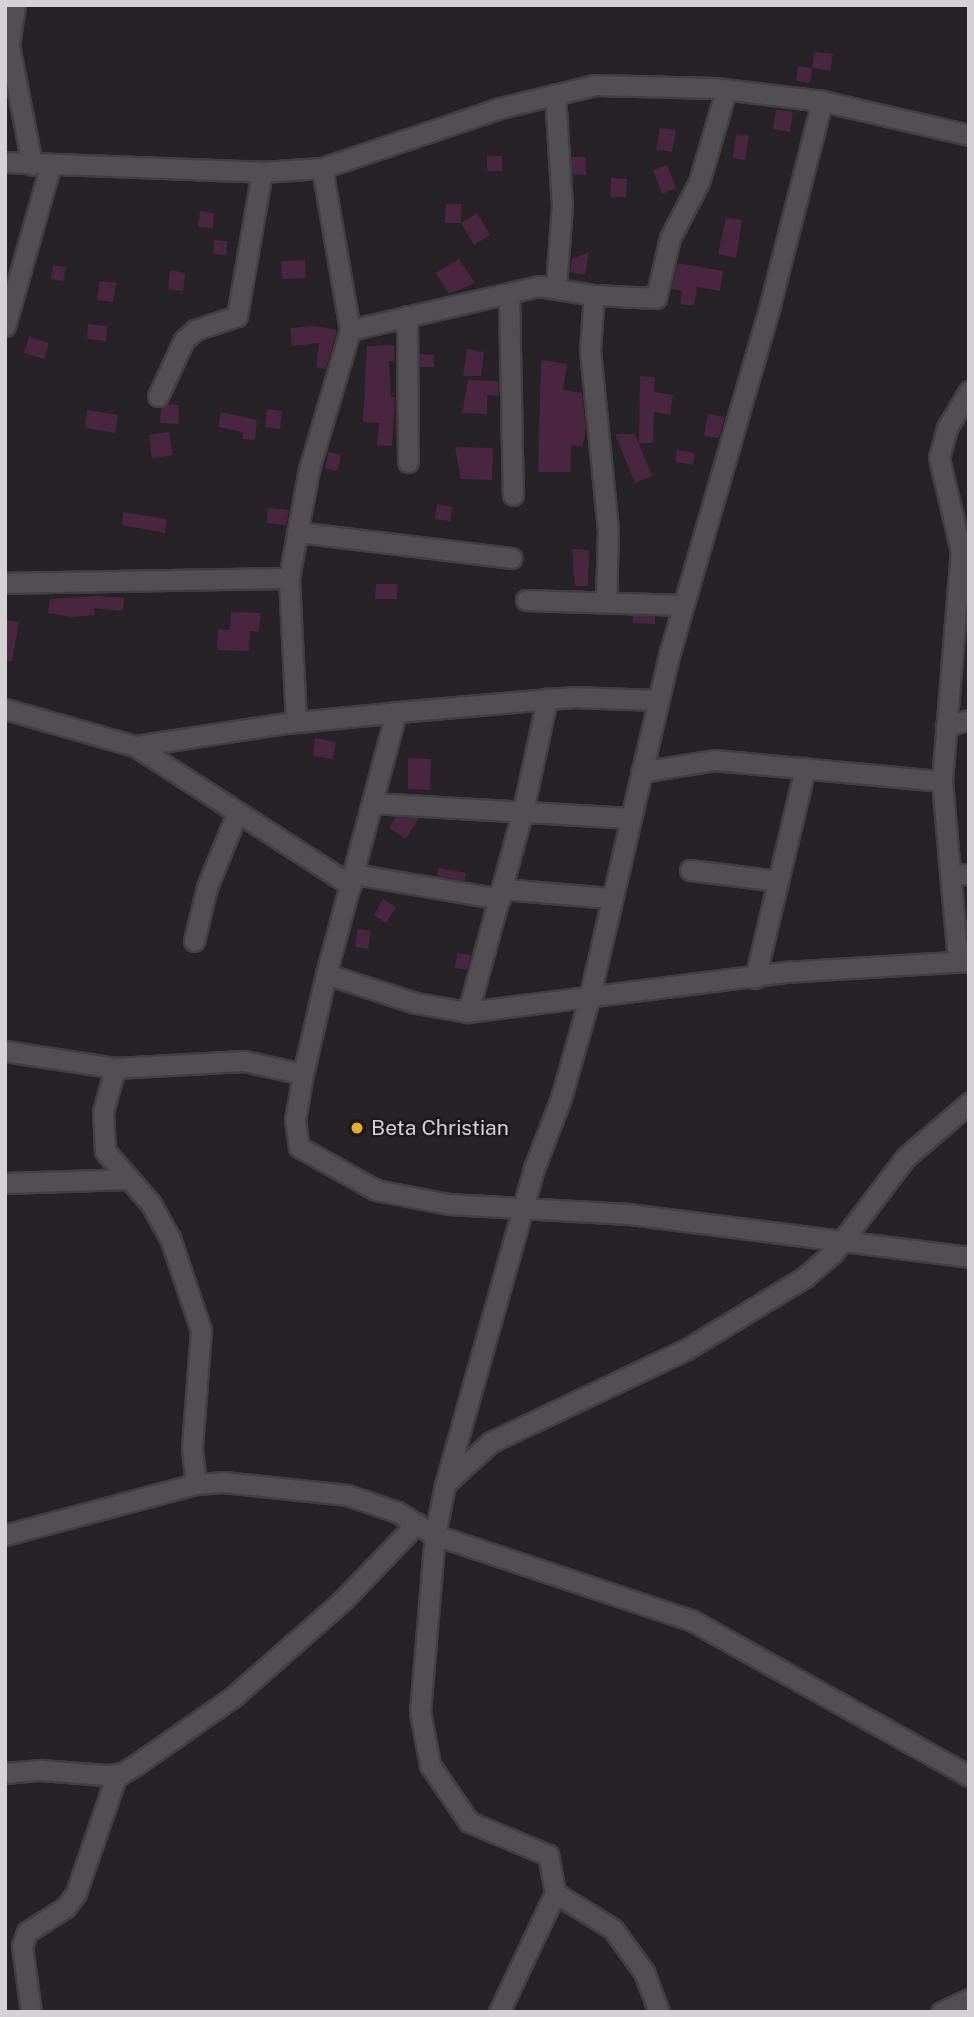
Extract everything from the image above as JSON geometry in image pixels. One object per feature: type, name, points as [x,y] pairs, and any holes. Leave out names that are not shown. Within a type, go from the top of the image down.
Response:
[{"type":"street","points":[[5,326],[41,166],[9,45],[15,5]]},
{"type":"street","points":[[5,162],[41,166],[262,172],[322,168],[555,93],[595,85],[726,90],[821,101],[969,135]]},
{"type":"street","points":[[350,330],[509,293],[556,286],[594,295],[656,298],[670,238],[699,182],[726,90]]},
{"type":"street","points":[[555,93],[562,206],[556,286]]},
{"type":"street","points":[[499,2012],[555,1893],[548,1855],[476,1828],[430,1765],[420,1712],[435,1535],[445,1485],[523,1207],[561,1098],[589,999],[658,700],[773,292],[821,101]]},
{"type":"street","points":[[296,722],[289,578],[318,432],[350,330],[322,168]]},
{"type":"street","points":[[159,397],[184,340],[194,330],[237,316],[262,172]]},
{"type":"street","points":[[509,293],[513,495]]},
{"type":"street","points":[[594,295],[590,350],[608,531],[606,602]]},
{"type":"street","points":[[407,316],[408,462]]},
{"type":"street","points":[[327,974],[416,1003],[468,1012],[589,999],[785,972],[963,961],[960,874],[942,781],[961,551],[939,458],[944,436],[969,391]]},
{"type":"street","points":[[297,532],[511,558]]},
{"type":"street","points":[[5,583],[289,578]]},
{"type":"street","points":[[526,600],[683,605]]},
{"type":"street","points":[[135,746],[296,722],[396,712],[547,699],[658,700]]},
{"type":"street","points":[[468,1012],[523,810],[547,699]]},
{"type":"street","points":[[5,709],[32,713],[135,746],[237,813],[352,879],[501,895],[611,898]]},
{"type":"street","points":[[396,712],[303,1074],[295,1120],[302,1150],[388,1193],[449,1203],[629,1214],[969,1257]]},
{"type":"street","points":[[946,726],[969,720]]},
{"type":"street","points":[[641,772],[714,760],[942,781]]},
{"type":"street","points":[[755,978],[805,768]]},
{"type":"street","points":[[372,803],[630,818]]},
{"type":"street","points":[[194,941],[207,887],[237,813]]},
{"type":"street","points":[[690,870],[778,881]]},
{"type":"street","points":[[5,1051],[115,1068],[244,1061],[303,1074]]},
{"type":"street","points":[[115,1068],[102,1128],[106,1151],[127,1179],[151,1204],[170,1238],[201,1330],[192,1448],[196,1484]]},
{"type":"street","points":[[445,1485],[491,1442],[687,1349],[805,1277],[842,1241],[906,1157],[969,1103]]},
{"type":"street","points":[[5,1183],[127,1179]]},
{"type":"street","points":[[5,1535],[196,1484],[326,1491],[397,1512],[435,1535],[691,1620],[969,1776]]},
{"type":"street","points":[[5,1773],[41,1770],[117,1774],[233,1697],[344,1599],[417,1523]]},
{"type":"street","points":[[31,2012],[22,1946],[27,1932],[66,1907],[76,1893],[117,1774]]},
{"type":"street","points":[[555,1893],[613,1929],[644,1972],[659,2012]]},
{"type":"street","points":[[941,2012],[969,1999]]},
{"type":"building","points":[[815,52],[833,54],[830,71],[812,68]]},
{"type":"building","points":[[798,66],[812,68],[810,83],[796,81]]},
{"type":"building","points":[[776,110],[793,112],[790,132],[773,129]]},
{"type":"building","points":[[660,128],[676,130],[672,152],[656,150]]},
{"type":"building","points":[[736,134],[749,136],[745,160],[733,158]]},
{"type":"building","points":[[487,156],[502,156],[502,171],[487,171]]},
{"type":"building","points":[[571,157],[586,157],[586,175],[572,174]]},
{"type":"building","points":[[667,165],[676,188],[662,194],[653,170]]},
{"type":"building","points":[[611,178],[627,179],[626,197],[610,197]]},
{"type":"building","points":[[446,204],[461,204],[461,223],[445,223]]},
{"type":"building","points":[[200,211],[214,213],[213,228],[198,227]]},
{"type":"building","points":[[477,213],[490,235],[474,245],[461,223]]},
{"type":"building","points":[[726,218],[742,220],[736,258],[718,254]]},
{"type":"building","points":[[214,240],[227,241],[226,255],[214,254]]},
{"type":"building","points":[[589,252],[585,275],[570,272],[572,259]]},
{"type":"building","points":[[459,259],[475,283],[449,294],[436,273]]},
{"type":"building","points":[[305,260],[306,278],[282,279],[281,261]]},
{"type":"building","points":[[678,263],[723,271],[720,291],[697,287],[694,306],[680,304],[682,291],[671,289]]},
{"type":"building","points":[[53,265],[66,267],[63,281],[51,279]]},
{"type":"building","points":[[170,270],[185,273],[183,291],[168,289]]},
{"type":"building","points":[[100,281],[116,283],[113,302],[97,300]]},
{"type":"building","points":[[88,324],[107,326],[106,341],[87,339]]},
{"type":"building","points":[[315,326],[337,330],[326,369],[316,367],[319,343],[292,346],[290,328]]},
{"type":"building","points":[[29,337],[49,343],[44,359],[24,353]]},
{"type":"building","points":[[394,345],[394,361],[389,361],[391,397],[395,397],[392,446],[377,445],[379,423],[363,422],[367,346]]},
{"type":"building","points":[[467,349],[484,352],[481,376],[463,376]]},
{"type":"building","points":[[420,354],[434,355],[434,367],[420,367]]},
{"type":"building","points":[[541,360],[567,364],[563,390],[582,393],[586,429],[583,447],[571,445],[570,472],[538,472]]},
{"type":"building","points":[[640,376],[655,377],[654,392],[673,395],[670,415],[654,412],[653,443],[639,443]]},
{"type":"building","points":[[468,380],[498,381],[499,396],[487,395],[487,414],[462,413]]},
{"type":"building","points":[[167,404],[179,405],[178,424],[160,423],[161,408]]},
{"type":"building","points":[[267,409],[282,411],[280,429],[265,427]]},
{"type":"building","points":[[87,410],[118,415],[115,433],[85,428]]},
{"type":"building","points":[[221,412],[257,420],[255,440],[242,439],[243,432],[218,427]]},
{"type":"building","points":[[708,414],[725,417],[719,438],[704,436]]},
{"type":"building","points":[[169,432],[173,455],[152,458],[149,435]]},
{"type":"building","points":[[615,434],[635,434],[652,476],[635,483]]},
{"type":"building","points":[[455,447],[493,448],[492,480],[461,479]]},
{"type":"building","points":[[677,450],[695,453],[693,465],[675,462]]},
{"type":"building","points":[[329,452],[341,455],[337,471],[325,468]]},
{"type":"building","points":[[437,504],[452,507],[450,521],[435,519]]},
{"type":"building","points":[[268,508],[289,510],[286,525],[267,523]]},
{"type":"building","points":[[123,512],[167,519],[165,533],[122,525]]},
{"type":"building","points":[[572,549],[589,550],[588,586],[575,586]]},
{"type":"building","points":[[376,584],[397,584],[397,599],[375,599]]},
{"type":"building","points":[[99,596],[124,598],[123,611],[94,608],[95,615],[73,617],[48,613],[50,599]]},
{"type":"building","points":[[231,612],[261,613],[259,632],[250,631],[249,651],[217,650],[218,629],[230,630]]},
{"type":"building","points":[[633,616],[655,616],[655,624],[633,623]]},
{"type":"building","points":[[5,620],[19,622],[12,661],[5,660]]},
{"type":"building","points":[[315,738],[336,742],[333,759],[313,756]]},
{"type":"building","points":[[408,758],[431,759],[430,790],[408,789]]},
{"type":"building","points":[[396,817],[419,818],[406,839],[389,828]]},
{"type":"building","points":[[438,868],[466,873],[465,881],[437,876]]},
{"type":"building","points":[[383,899],[396,907],[386,923],[374,915]]},
{"type":"building","points":[[358,929],[371,931],[368,949],[355,947]]},
{"type":"building","points":[[457,953],[471,955],[467,970],[455,968]]},
{"type":"place","name":"Beta Christian","points":[[357,1128]]}]
